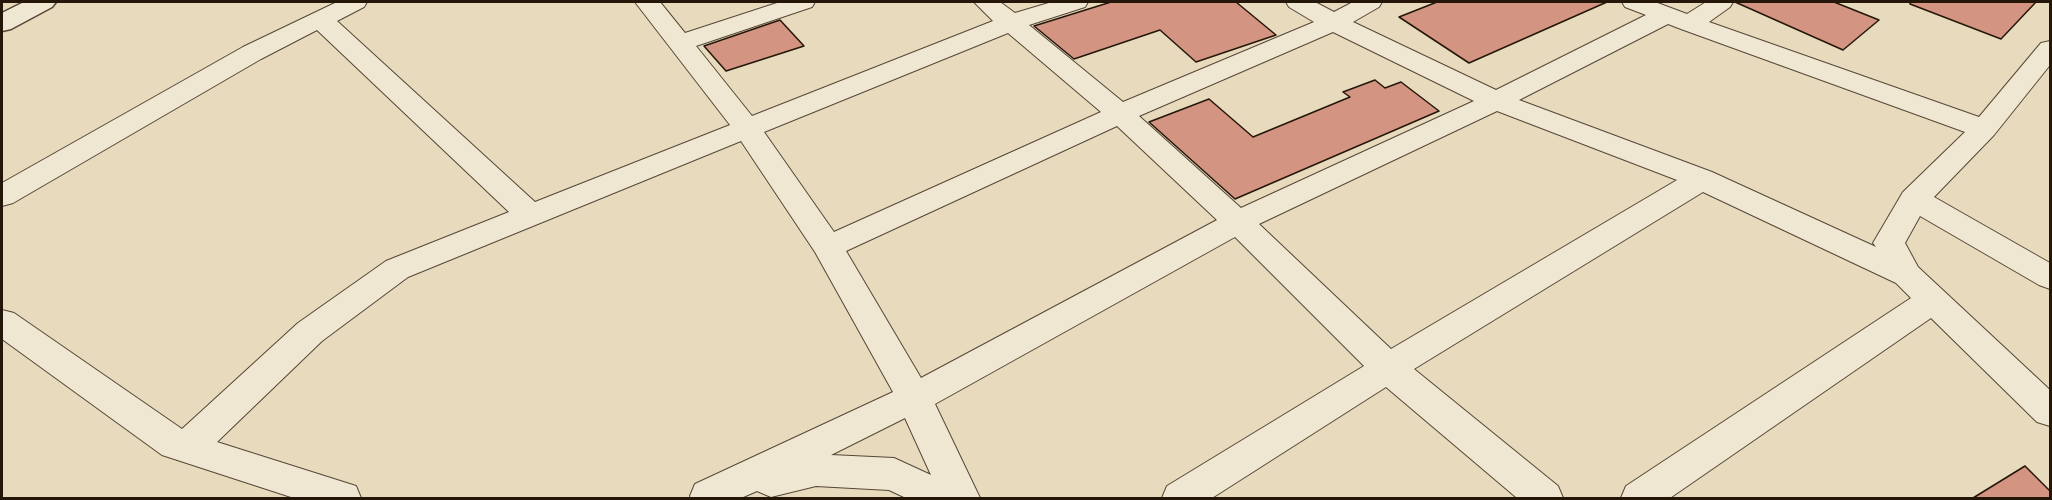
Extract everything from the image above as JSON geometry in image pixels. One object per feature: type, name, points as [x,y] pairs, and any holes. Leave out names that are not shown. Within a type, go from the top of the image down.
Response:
[{"type":"street","points":[[2,23],[43,2]]},
{"type":"street","points":[[2,196],[252,53],[356,2]]},
{"type":"street","points":[[647,2],[746,127],[828,247],[914,398],[961,498]]},
{"type":"street","points":[[680,43],[803,2]]},
{"type":"street","points":[[986,2],[1119,114],[1238,222],[1388,369],[1544,498]]},
{"type":"street","points":[[187,448],[310,332],[397,269],[746,127],[1010,23],[1076,2]]},
{"type":"street","points":[[1298,2],[1334,23],[1496,101],[1702,179],[1907,275]]},
{"type":"street","points":[[828,247],[1119,114],[1334,23],[1370,2]]},
{"type":"street","points":[[1634,2],[1678,20],[1984,129]]},
{"type":"street","points":[[705,497],[914,398],[1238,222],[1496,101],[1721,2]]},
{"type":"street","points":[[320,19],[531,215]]},
{"type":"street","points":[[2050,49],[1984,129],[1914,199],[1889,243],[1907,275],[2050,412]]},
{"type":"street","points":[[1181,498],[1388,369],[1702,179]]},
{"type":"street","points":[[1914,199],[2050,277]]},
{"type":"street","points":[[1640,498],[1932,300]]},
{"type":"street","points":[[2,321],[175,444],[342,498]]},
{"type":"street","points":[[705,497],[816,470],[894,474],[940,498]]},
{"type":"building","points":[[1111,2],[1236,2],[1276,35],[1196,62],[1160,30],[1074,59],[1034,26]]},
{"type":"building","points":[[1437,2],[1607,2],[1469,63],[1399,17]]},
{"type":"building","points":[[1735,2],[1834,2],[1879,20],[1843,50]]},
{"type":"building","points":[[1910,2],[2036,2],[2001,39],[1910,4]]},
{"type":"building","points":[[780,20],[804,46],[726,71],[704,46]]},
{"type":"building","points":[[1375,80],[1385,88],[1401,82],[1439,111],[1235,199],[1149,122],[1209,99],[1253,137],[1350,97],[1343,92]]},
{"type":"building","points":[[2025,466],[2050,491],[2050,498],[1973,498]]}]
